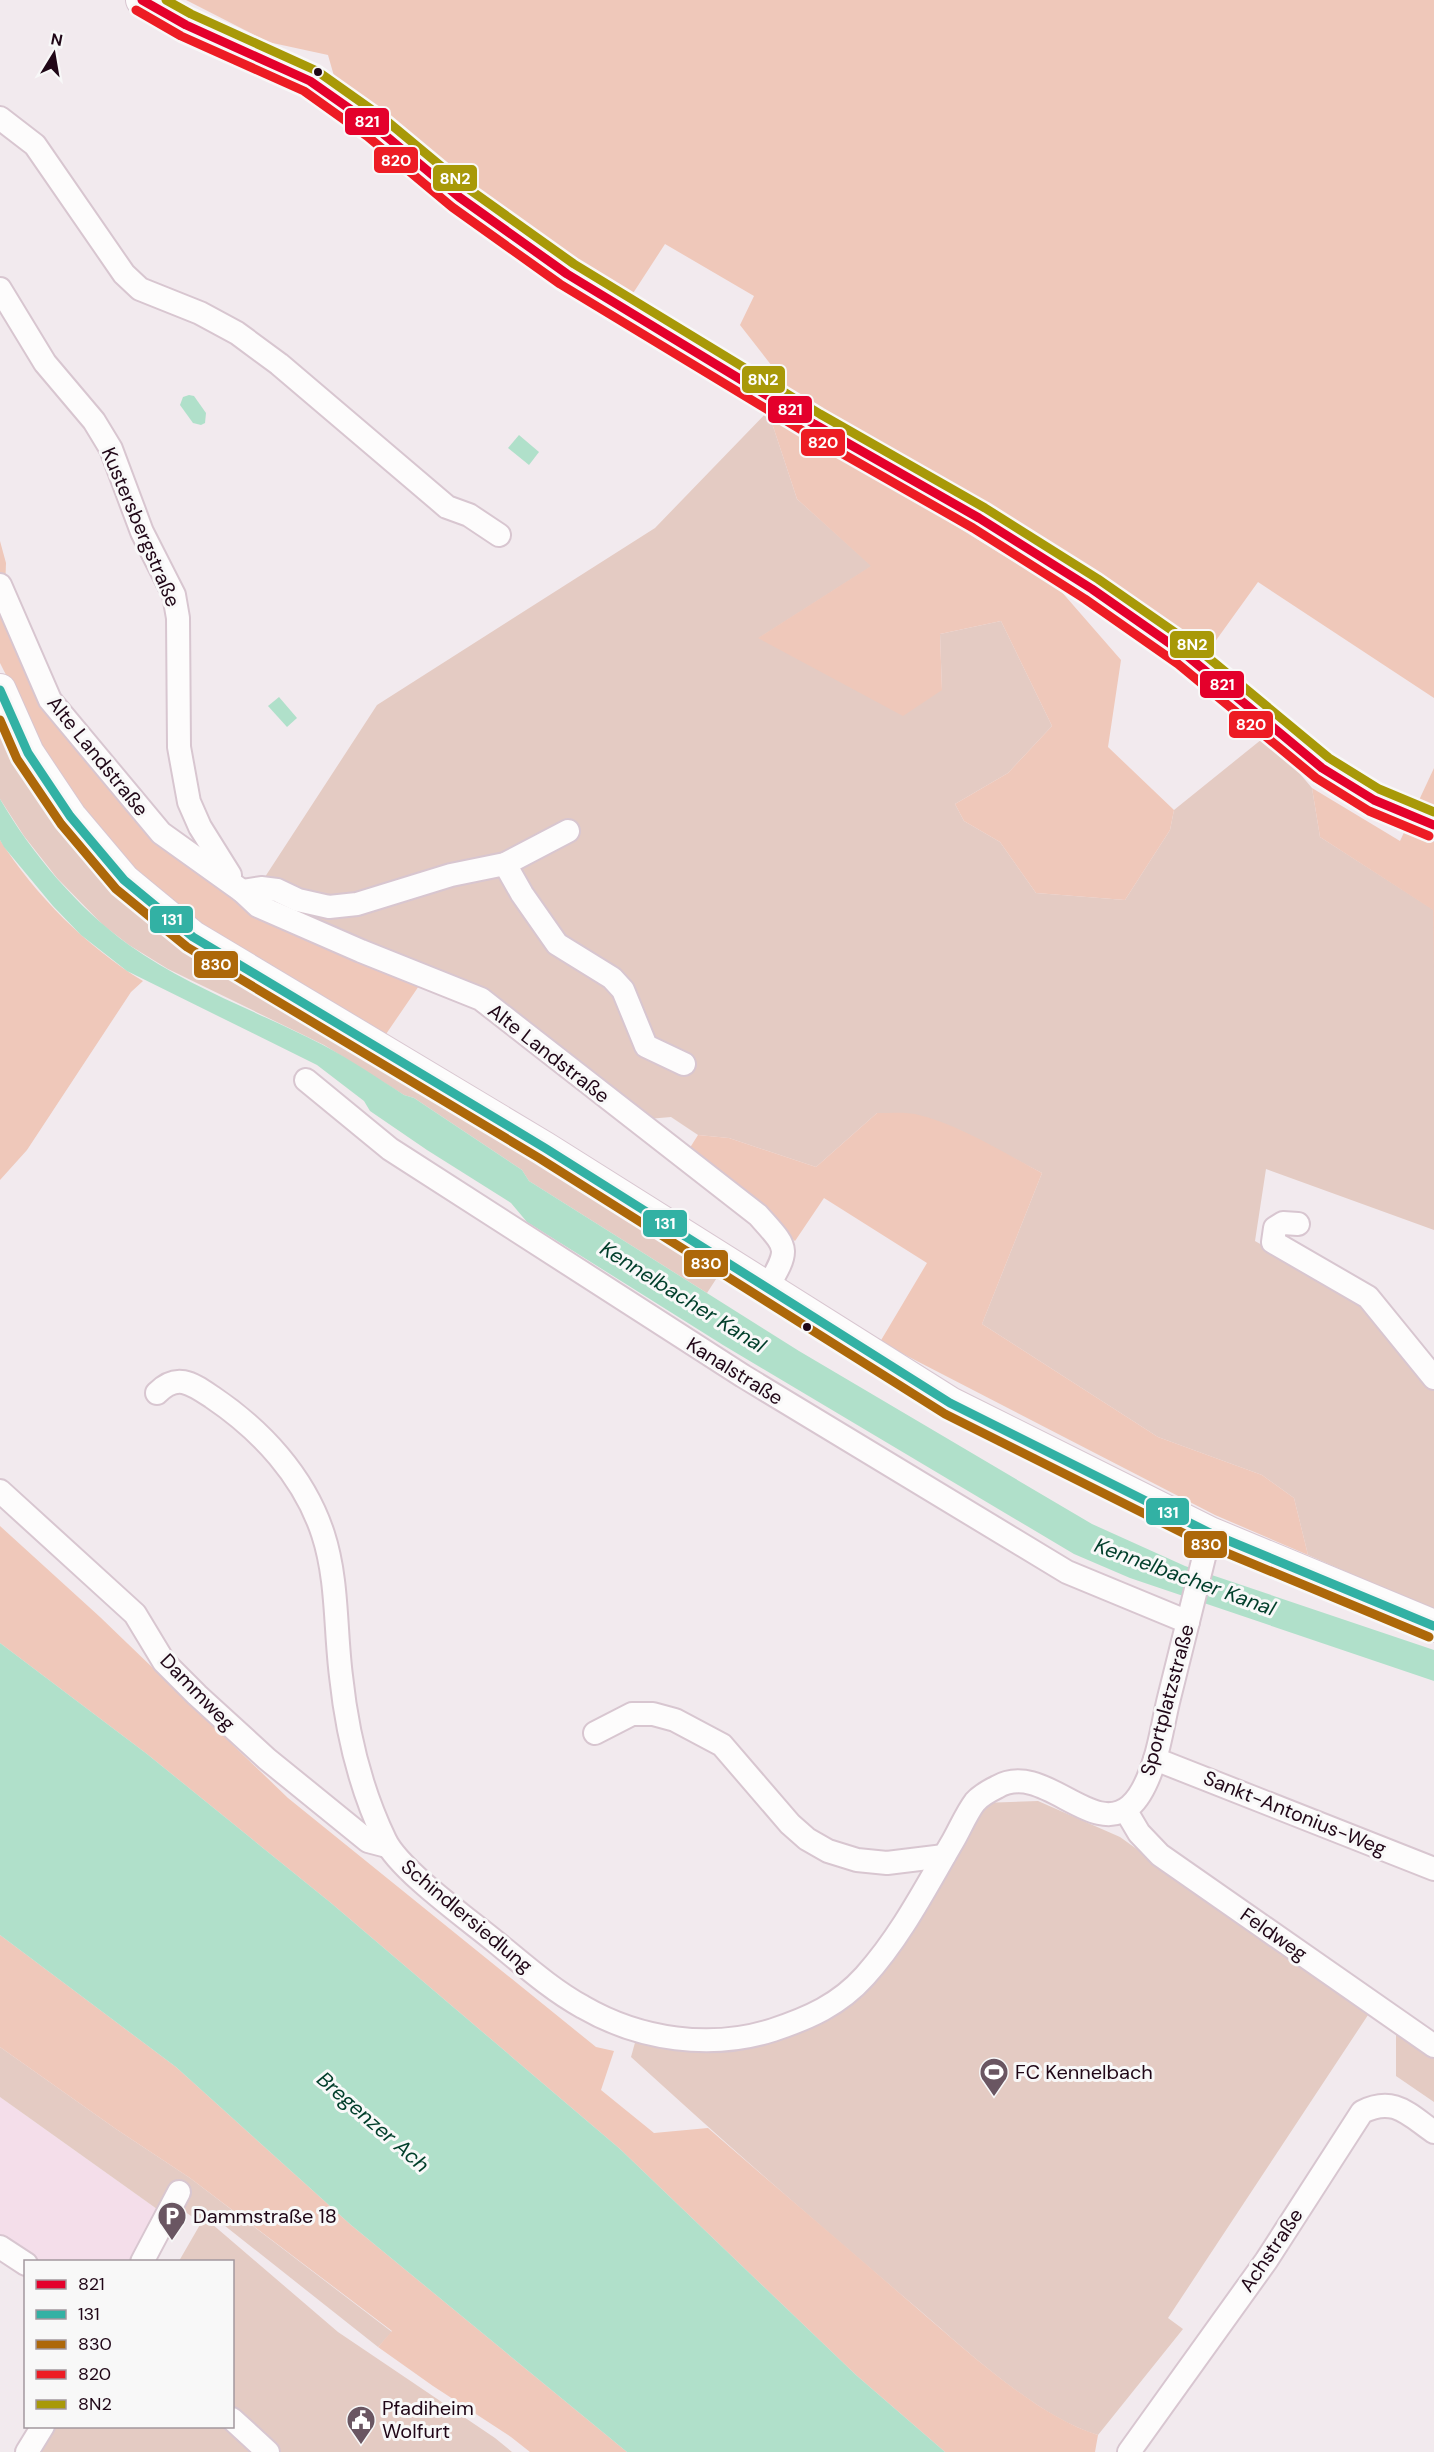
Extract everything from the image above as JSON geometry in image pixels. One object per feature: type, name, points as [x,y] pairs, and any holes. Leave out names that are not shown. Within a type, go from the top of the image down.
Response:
[{"type":"main road","points":[[142,0],[186,25],[310,81],[374,126],[459,197],[567,274],[814,424],[979,518],[1092,589],[1185,654],[1322,768],[1374,800],[1434,825]]},
{"type":"main road","points":[[0,690],[28,753],[70,816],[124,880],[193,937],[545,1148],[950,1403],[1206,1546],[1434,1626]]},
{"type":"street","points":[[0,118],[35,145],[124,274],[140,289],[200,313],[237,333],[279,364],[447,507],[469,515],[499,535]]},
{"type":"street","name":"Kustersbergstraße","points":[[0,289],[45,363],[94,421],[111,449],[142,532],[174,596],[178,618],[179,747],[189,802],[215,854],[242,891]]},
{"type":"street","name":"Alte Landstraße","points":[[0,585],[50,700],[161,833],[242,891],[258,906],[361,951],[481,999],[758,1215],[782,1242],[785,1252],[782,1263],[767,1288]]},
{"type":"street","points":[[242,891],[261,888],[277,890],[298,900],[329,907],[357,904],[451,875],[505,864],[568,831]]},
{"type":"street","points":[[505,864],[522,894],[557,944],[612,978],[623,990],[646,1046],[684,1064]]},
{"type":"street","name":"Kanalstraße","points":[[306,1080],[390,1149],[752,1382],[1067,1572],[1189,1616]]},
{"type":"street","points":[[1298,1224],[1283,1223],[1275,1228],[1273,1242],[1368,1297],[1434,1378]]},
{"type":"street","name":"Schindlersiedlung","points":[[157,1393],[168,1383],[176,1380],[186,1382],[207,1394],[269,1443],[288,1467],[306,1497],[323,1534],[333,1582],[340,1675],[353,1755],[387,1846],[402,1864],[502,1948],[585,2009],[646,2033],[715,2042],[749,2038],[792,2024],[832,2006],[863,1978],[896,1937],[977,1798],[1004,1782],[1027,1781],[1050,1788],[1086,1810],[1109,1814],[1126,1810]]},
{"type":"street","name":"Dammweg","points":[[0,1491],[135,1614],[164,1662],[249,1743],[368,1841],[387,1846]]},
{"type":"street","name":"Sportplatzstraße","points":[[1126,1810],[1139,1797],[1155,1760],[1206,1546]]},
{"type":"street","points":[[595,1733],[632,1714],[653,1714],[675,1720],[722,1744],[790,1824],[807,1839],[828,1851],[857,1860],[887,1863],[944,1856]]},
{"type":"street","name":"Sankt-Antonius-Weg","points":[[1155,1760],[1434,1869]]},
{"type":"street","name":"Feldweg","points":[[1126,1810],[1138,1833],[1160,1855],[1434,2046]]},
{"type":"street","name":"Achstraße","points":[[1129,2452],[1266,2261],[1362,2112],[1377,2105],[1393,2106],[1434,2132]]},
{"type":"street","points":[[143,2260],[179,2192]]},
{"type":"street","points":[[0,2247],[24,2263]]},
{"type":"street","points":[[234,2421],[268,2452]]},
{"type":"street","points":[[27,2452],[42,2428]]},
{"type":"shaded area","points":[[186,0],[1434,0],[1434,698],[1258,582],[1204,657],[803,406],[740,325],[754,296],[665,244],[628,301],[463,181],[425,145],[334,76],[328,55],[268,42]]},
{"type":"shaded area","points":[[768,411],[797,499],[872,566],[759,638],[942,690],[940,634],[1001,621],[1052,726],[1008,773],[955,804],[964,821],[1000,842],[1036,893],[1125,900],[1170,830],[1174,810],[1267,735],[1312,788],[1320,837],[1434,910],[1434,1230],[1266,1169],[1255,1241],[1362,1303],[1434,1385],[1434,1610],[1308,1555],[1294,1498],[1262,1475],[1158,1437],[982,1324],[1042,1173],[959,1130],[937,1122],[877,1113],[816,1167],[729,1138],[698,1135],[671,1117],[648,1119],[538,1029],[481,994],[257,900],[263,880],[377,705],[655,528]]},
{"type":"shaded area","points":[[768,411],[1060,590],[1121,660],[1108,747],[1174,810],[1170,830],[1125,900],[1036,893],[1000,842],[964,821],[955,804],[1008,773],[1052,726],[1001,621],[940,634],[942,690],[903,716],[758,638],[871,566],[797,499]]},
{"type":"shaded area","points":[[0,541],[6,563],[4,618],[117,783],[240,894],[423,980],[384,1037],[202,929],[128,866],[60,782],[0,663]]},
{"type":"shaded area","points":[[0,719],[283,1006],[720,1273],[707,1293],[529,1181],[522,1170],[414,1098],[404,1095],[324,1045],[168,969],[129,945],[103,925],[57,878],[24,836],[0,799]]},
{"type":"shaded area","points":[[1434,768],[1434,971],[1433,910],[1320,837],[1312,788],[1400,841]]},
{"type":"shaded area","points":[[0,840],[46,900],[82,936],[143,981],[131,992],[27,1150],[0,1180]]},
{"type":"shaded area","points":[[877,1113],[910,1113],[948,1124],[1042,1173],[982,1324],[1158,1437],[1262,1475],[1294,1498],[1308,1555],[1215,1515],[880,1342],[927,1263],[824,1198],[795,1241],[686,1154],[698,1135],[729,1138],[816,1167]]},
{"type":"shaded area","points":[[0,1526],[100,1617],[288,1798],[596,2047],[614,2051],[601,2090],[654,2133],[708,2128],[1004,2381],[1051,2414],[1098,2435],[1095,2452],[945,2452],[856,2375],[620,2149],[331,1903],[147,1754],[0,1643]]},
{"type":"shaded area","name":"FC Kennelbach","points":[[1038,1801],[1120,1837],[1368,2015],[1168,2318],[1183,2329],[1098,2435],[1051,2413],[1027,2398],[980,2362],[773,2184],[631,2057],[636,2039],[724,2047],[834,2011],[981,1803]]},
{"type":"shaded area","points":[[0,1935],[176,2067],[351,2225],[627,2452],[530,2452],[378,2347],[392,2331],[190,2178],[0,2047]]},
{"type":"shaded area","points":[[1396,2027],[1434,2053],[1434,2102],[1396,2076]]},
{"type":"shaded area","points":[[0,2047],[190,2178],[392,2332],[378,2347],[210,2214],[205,2218],[338,2332],[495,2438],[512,2452],[27,2452],[42,2428],[234,2428],[234,2260],[180,2260],[201,2223],[174,2204],[164,2214],[0,2097]]},
{"type":"shaded area","points":[[0,2097],[164,2214],[141,2260],[24,2261],[0,2247]]},
{"type":"water","points":[[194,396],[206,413],[205,423],[201,425],[193,423],[180,405],[183,397]]},
{"type":"water","points":[[519,435],[539,452],[529,465],[508,448]]},
{"type":"water","points":[[279,697],[297,718],[287,727],[268,706]]},
{"type":"water","name":"Kennelbacher Kanal","points":[[0,799],[26,840],[74,897],[110,930],[152,960],[199,986],[323,1045],[404,1095],[414,1098],[522,1170],[529,1181],[799,1351],[1092,1524],[1185,1566],[1434,1650],[1434,1681],[1130,1578],[1074,1554],[723,1345],[527,1222],[511,1203],[370,1111],[364,1101],[317,1065],[127,971],[81,935],[53,906],[4,847],[0,840]]},
{"type":"water","name":"Bregenzer Ach","points":[[0,1643],[147,1754],[331,1903],[620,2149],[856,2375],[945,2452],[627,2452],[351,2225],[176,2067],[0,1935]]},
{"type":"transit line","name":"821","points":[[142,0],[186,25],[310,81],[374,126],[459,197],[567,274],[814,424],[979,518],[1092,589],[1185,654],[1322,768],[1374,800],[1434,825]]},
{"type":"transit line","name":"8N2","points":[[166,0],[191,14],[317,71],[382,117],[466,187],[574,264],[820,414],[985,508],[1098,579],[1193,645],[1329,758],[1379,789],[1434,812]]},
{"type":"transit line","name":"820","points":[[136,10],[181,36],[304,91],[367,136],[452,207],[560,284],[808,434],[973,528],[1085,599],[1178,664],[1316,778],[1369,811],[1429,836]]},
{"type":"transit line","name":"131","points":[[0,690],[28,753],[70,816],[124,880],[193,937],[545,1148],[950,1403],[1210,1533],[1434,1626]]},
{"type":"transit line","name":"830","points":[[0,720],[17,759],[61,824],[116,889],[187,947],[539,1158],[945,1414],[1205,1544],[1429,1637]]},
{"type":"place","name":"FC Kennelbach","points":[[994,2098]]},
{"type":"place","name":"Dammstraße 18","points":[[172,2242]]},
{"type":"place","name":"Pfadiheim Wolfurt","points":[[361,2446]]}]
